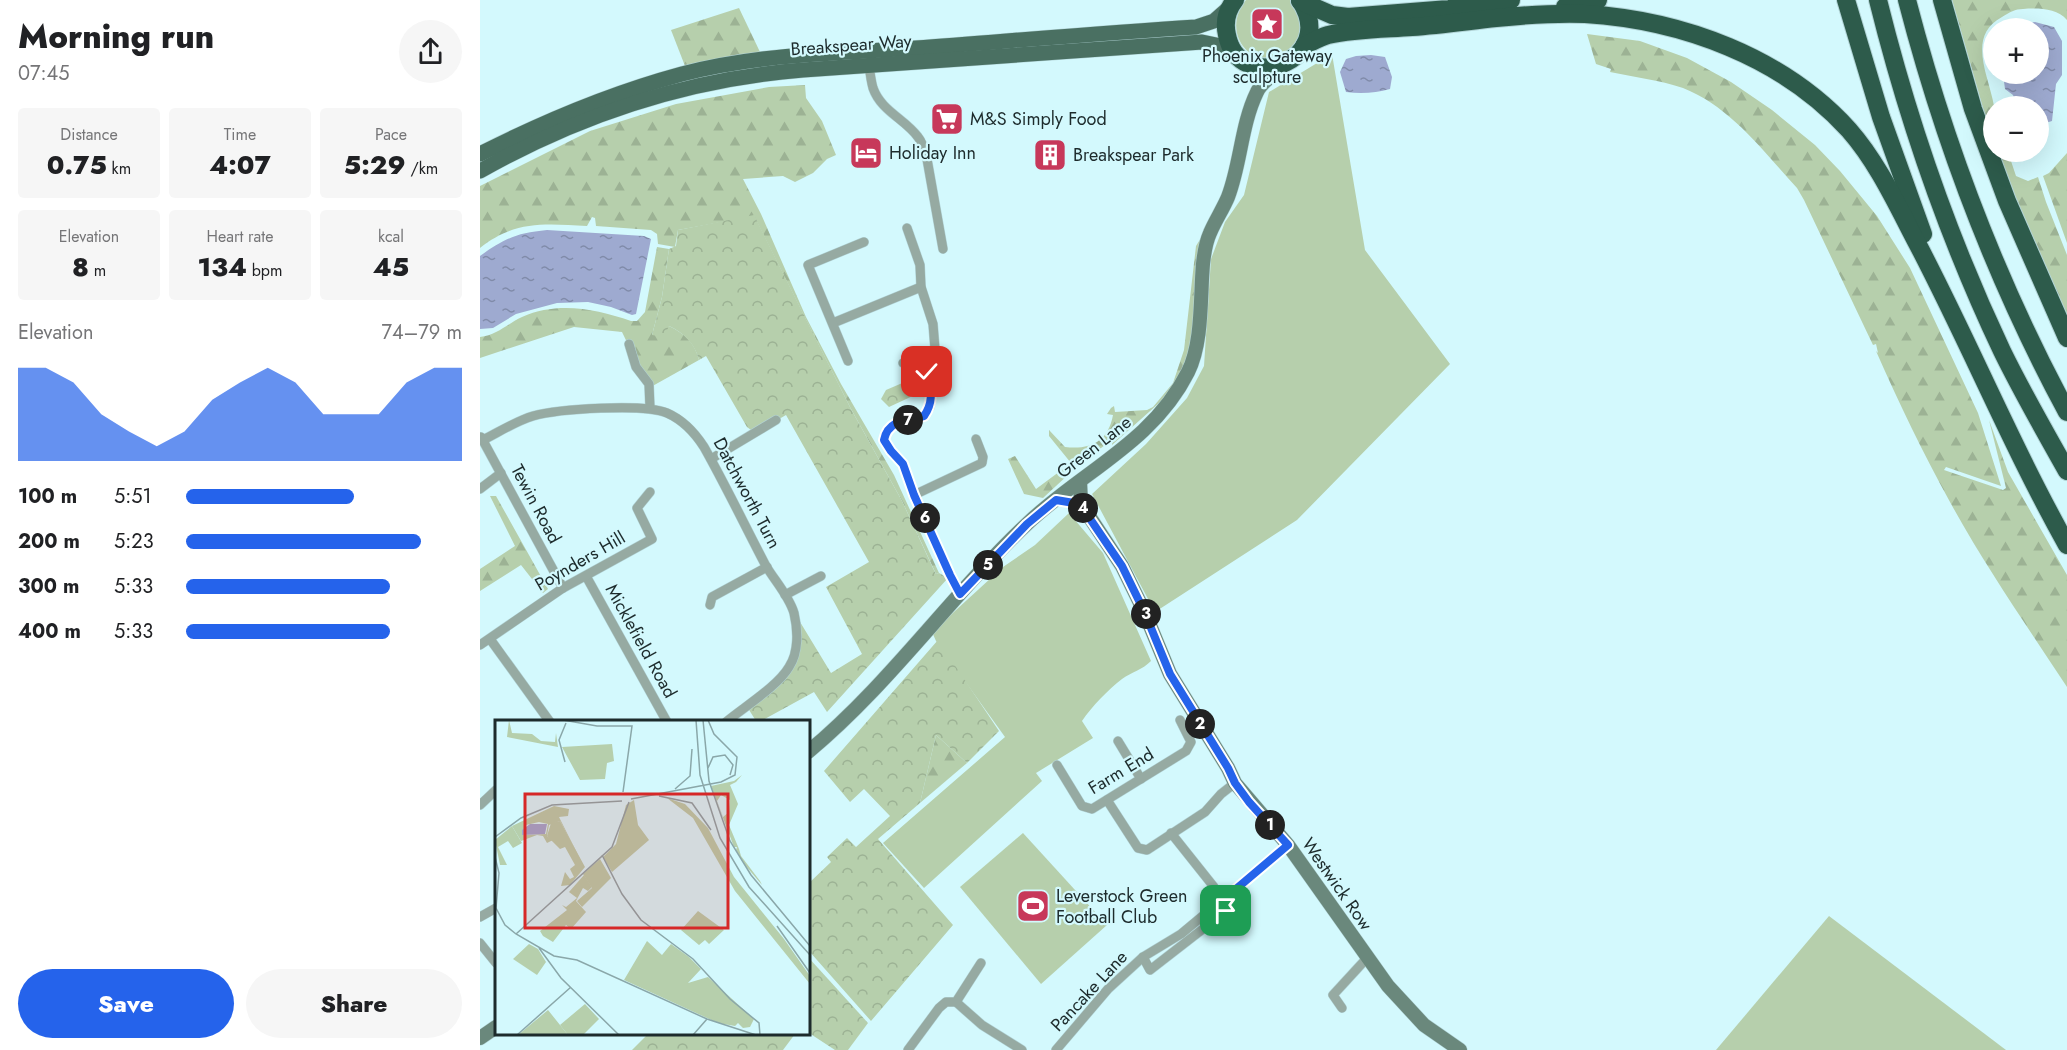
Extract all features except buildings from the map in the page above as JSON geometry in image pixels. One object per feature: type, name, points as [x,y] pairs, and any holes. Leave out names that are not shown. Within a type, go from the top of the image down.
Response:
[{"type":"highway","points":[[1300,0],[1332,15],[1348,17],[1449,9],[1511,0]]},
{"type":"highway","points":[[1233,3],[1226,16],[1225,28],[1232,49],[1243,60],[1261,67],[1275,67],[1298,55],[1304,46],[1309,27],[1308,18],[1300,0]]},
{"type":"highway","points":[[1528,15],[1598,0]]},
{"type":"highway","points":[[1846,0],[1881,117],[1956,319]]},
{"type":"highway","points":[[1878,0],[1894,65],[1948,224],[2002,351],[2067,471]]},
{"type":"highway","points":[[1908,0],[1929,78],[1978,220],[2011,299],[2067,412]]},
{"type":"highway","points":[[1942,0],[1973,109],[2007,201],[2067,338]]},
{"type":"highway","points":[[1304,46],[1328,35],[1528,15],[1586,14],[1671,29],[1747,54],[1784,75],[1826,108],[1849,131],[1863,148],[1884,182],[1956,319],[2016,449],[2067,545]]},
{"type":"main road","name":"Breakspear Way","points":[[480,154],[556,117],[597,101],[684,74],[716,67],[826,52],[1196,27],[1214,21],[1233,3]]},
{"type":"main road","name":"Breakspear Way","points":[[480,171],[562,130],[646,99],[688,87],[772,72],[1202,42],[1221,46],[1243,60]]},
{"type":"street","points":[[1243,60],[1254,76],[1258,90]]},
{"type":"street","name":"Green Lane","points":[[810,750],[839,727],[1027,524],[1135,440],[1158,418],[1189,370],[1198,326],[1203,263],[1209,235],[1228,197],[1238,161],[1240,144],[1258,90],[1288,62]]},
{"type":"street","points":[[869,65],[873,88],[877,96],[890,112],[918,136],[923,146],[943,249]]},
{"type":"street","points":[[907,228],[920,265],[921,287],[933,324],[935,349],[928,360],[927,372],[932,398],[930,407],[924,416],[892,424],[884,440],[903,464],[914,495],[960,594]]},
{"type":"street","points":[[848,361],[808,265],[864,242]]},
{"type":"street","points":[[833,323],[921,287]]},
{"type":"street","points":[[629,344],[636,367],[649,384],[650,408]]},
{"type":"street","points":[[903,363],[914,359],[928,360]]},
{"type":"street","name":"Datchworth Turn","points":[[482,438],[544,414],[650,408],[668,413],[684,424],[699,439],[767,567],[794,612],[797,634],[795,651],[789,667],[778,680],[728,720]]},
{"type":"street","points":[[711,459],[776,420]]},
{"type":"street","name":"Tewin Road","points":[[482,438],[562,588]]},
{"type":"street","points":[[914,495],[982,463],[983,457],[976,439]]},
{"type":"street","points":[[480,489],[501,473]]},
{"type":"street","points":[[1056,500],[1080,504],[1080,482]]},
{"type":"street","name":"Poynders Hill","points":[[480,645],[562,588],[652,539],[637,508],[650,492]]},
{"type":"street","name":"Westwick Row","points":[[1080,504],[1122,566],[1144,611],[1170,674],[1235,783],[1288,845],[1388,986],[1424,1024],[1460,1050]]},
{"type":"street","points":[[710,606],[712,597],[767,567]]},
{"type":"street","name":"Micklefield Road","points":[[586,576],[666,720]]},
{"type":"street","points":[[785,595],[821,576]]},
{"type":"street","points":[[489,639],[549,720]]},
{"type":"street","name":"Farm End","points":[[1057,765],[1082,806],[1092,809],[1186,751],[1191,742],[1180,720]]},
{"type":"street","points":[[1118,741],[1141,779]]},
{"type":"street","points":[[1107,800],[1138,848],[1147,850],[1204,813],[1235,783]]},
{"type":"street","points":[[480,805],[495,791]]},
{"type":"street","points":[[1171,833],[1214,887]]},
{"type":"street","points":[[1143,957],[1150,970],[1183,938],[1226,911],[1223,900],[1288,845]]},
{"type":"street","points":[[480,917],[495,909]]},
{"type":"street","name":"Pancake Lane","points":[[1062,1048],[1108,989],[1143,957],[1183,938]]},
{"type":"street","points":[[480,943],[495,962]]},
{"type":"street","points":[[1342,1008],[1333,995],[1367,958]]},
{"type":"street","points":[[956,1002],[981,963]]},
{"type":"street","points":[[908,1050],[946,1002],[956,1002],[982,1025],[1022,1050]]},
{"type":"street","points":[[480,1038],[495,1028]]},
{"type":"green space","points":[[1246,0],[1291,0],[1297,9],[1300,21],[1298,38],[1293,47],[1273,57],[1261,58],[1243,46],[1236,24],[1239,12]]},
{"type":"green space","points":[[1952,0],[2067,0],[2067,20],[2058,13],[2035,9],[2017,10],[2002,18],[1983,18],[1983,84],[1988,84],[1992,96],[1983,96],[1983,108]]},
{"type":"green space","points":[[739,8],[760,52],[685,66],[671,30]]},
{"type":"green space","points":[[1587,34],[1640,41],[1687,58],[1731,82],[1772,110],[1815,145],[1877,216],[1910,268],[1978,413],[2001,486],[1946,467],[1944,470],[2003,490],[2006,488],[1989,420],[2008,472],[2067,575],[2067,687],[1992,573],[1940,484],[1893,390],[1876,351],[1878,353],[1876,344],[1873,345],[1797,188],[1745,131],[1716,106],[1700,96],[1674,85],[1610,72],[1611,69],[1596,64]]},
{"type":"green space","points":[[1332,54],[1365,250],[1450,364],[1297,520],[1155,612],[1092,494],[1146,444],[1187,398],[1204,366],[1211,259],[1225,222],[1244,195],[1269,92]]},
{"type":"green space","points":[[805,85],[806,98],[822,121],[836,155],[827,159],[813,173],[795,182],[783,176],[743,179],[761,214],[806,317],[841,384],[894,475],[939,573],[936,574],[902,501],[851,409],[754,216],[678,230],[675,247],[658,244],[657,234],[651,230],[596,226],[595,218],[592,217],[587,226],[544,225],[518,228],[506,232],[480,248],[480,186],[590,131],[676,104],[769,87]]},
{"type":"green space","points":[[2067,153],[2067,243],[2043,176],[2049,173]]},
{"type":"green space","points":[[2001,162],[2011,162],[2016,176],[2028,181],[2038,177],[2067,255],[2067,317],[2041,262]]},
{"type":"green space","points":[[754,215],[851,409],[902,501],[936,574],[939,573],[948,578],[827,712],[814,692],[763,720],[755,720],[746,705],[778,680],[795,651],[794,612],[831,673],[862,654],[826,587],[869,562],[786,415],[755,433],[747,427],[706,356],[699,360],[688,340],[669,326],[664,337],[652,335],[662,297],[669,249],[676,246],[678,230]]},
{"type":"green space","points":[[1207,228],[1196,335],[1177,387],[1112,445],[1112,440],[1082,462],[1043,498],[1024,494],[1008,459],[1015,456],[1036,489],[1071,463],[1049,436],[1049,430],[1065,447],[1090,445],[1107,432],[1113,415],[1107,414],[1111,408],[1114,406],[1115,412],[1147,410],[1153,407],[1173,383],[1184,350],[1196,246]]},
{"type":"green space","points":[[657,247],[669,249],[662,297],[652,335],[669,326],[684,335],[692,344],[699,360],[649,388],[622,332],[574,327],[480,358],[480,337],[492,334],[536,312],[577,308],[637,321],[645,312]]},
{"type":"green space","points":[[907,381],[919,384],[917,394],[889,407],[881,399],[886,390]]},
{"type":"green space","points":[[490,496],[496,496],[548,589],[543,593],[521,565],[480,591],[480,569],[515,546]]},
{"type":"green space","points":[[1069,513],[1103,553],[1151,661],[1117,683],[1086,715],[1082,721],[1093,738],[1036,773],[1042,781],[924,888],[883,843],[1005,737],[936,641],[932,632],[1003,567],[1035,545]]},
{"type":"green space","points":[[938,640],[999,731],[967,763],[936,735],[920,803],[878,839],[953,925],[871,1021],[810,952],[810,882],[831,862],[827,857],[847,838],[856,847],[890,816],[864,789],[850,802],[824,771]]},
{"type":"green space","points":[[936,735],[967,763],[920,803]]},
{"type":"green space","name":"Leverstock Green Football Club","points":[[1023,833],[1107,925],[1041,984],[960,887]]},
{"type":"green space","points":[[1829,916],[2006,1050],[1716,1050]]},
{"type":"green space","points":[[810,959],[868,1023],[848,1050],[835,1050],[810,1034]]},
{"type":"green space","points":[[647,1035],[794,1035],[783,1050],[632,1050]]},
{"type":"water","points":[[2049,26],[2054,27],[2062,41],[2062,75],[2056,84],[2052,121],[2049,122],[2049,96],[2013,96],[2005,89],[2004,84],[2049,84]]},
{"type":"water","points":[[1371,55],[1385,57],[1392,77],[1390,89],[1368,93],[1346,92],[1340,72],[1346,59]]},
{"type":"water","points":[[547,230],[644,236],[651,239],[636,314],[632,315],[588,302],[557,303],[516,314],[493,328],[480,329],[480,256],[512,237]]},
{"type":"place","name":"Phoenix Gateway sculpture","points":[[1267,24]]},
{"type":"place","name":"M&S Simply Food","points":[[947,119]]},
{"type":"place","name":"Holiday Inn","points":[[866,153]]},
{"type":"place","name":"Breakspear Park","points":[[1050,155]]},
{"type":"place","name":"Leverstock Green Football Club","points":[[1033,906]]},
{"type":"route","points":[[927,372],[932,398],[930,407],[924,416],[892,424],[884,440],[903,464],[914,495],[960,594],[1042,510],[1056,500],[1080,504],[1122,566],[1144,611],[1170,674],[1235,783],[1288,845],[1223,900],[1226,911]]}]
